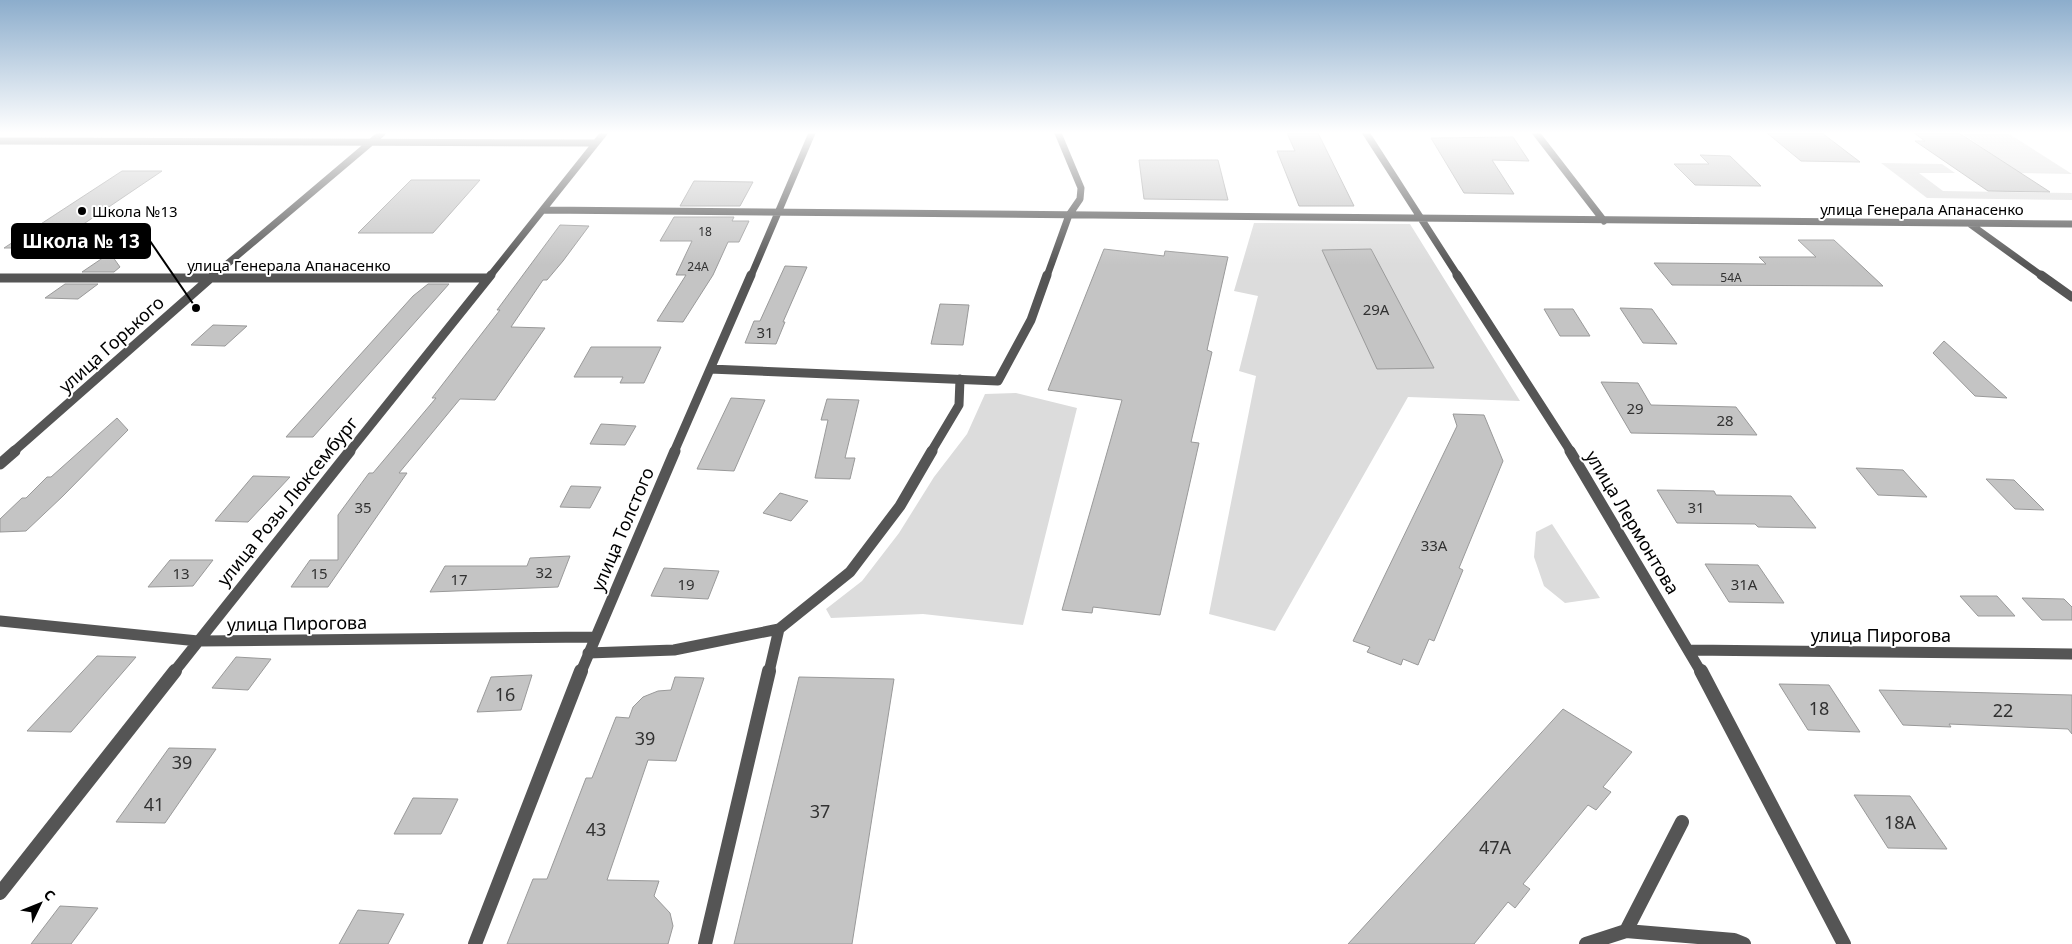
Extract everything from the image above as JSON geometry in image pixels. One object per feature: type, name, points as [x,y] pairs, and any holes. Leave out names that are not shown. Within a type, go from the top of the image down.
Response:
[{"type":"street","name":"улица Горького","points":[[0,464],[209,279],[330,177]]},
{"type":"street","name":"улица Розы Люксембург","points":[[0,893],[198,641],[569,177]]},
{"type":"street","name":"улица Толстого","points":[[475,944],[594,637],[793,177]]},
{"type":"street","points":[[710,369],[998,381],[1031,320],[1069,215],[1080,199],[1081,188],[1076,177]]},
{"type":"street","name":"улица Лермонтова","points":[[1395,177],[1545,410],[1690,650],[1844,944]]},
{"type":"street","points":[[1570,177],[1604,221]]},
{"type":"street","name":"улица Генерала Апанасенко","points":[[543,210],[2072,224]]},
{"type":"street","points":[[1970,224],[2072,297]]},
{"type":"street","points":[[2063,224],[2072,230]]},
{"type":"street","name":"улица Генерала Апанасенко","points":[[0,278],[488,278]]},
{"type":"street","points":[[588,653],[674,650],[778,629],[850,572],[900,506],[959,405],[960,379]]},
{"type":"street","name":"улица Пирогова","points":[[0,621],[198,641],[594,637]]},
{"type":"street","points":[[705,944],[778,629]]},
{"type":"street","name":"улица Пирогова","points":[[1690,650],[2072,654]]},
{"type":"street","points":[[1626,930],[1682,822]]},
{"type":"street","points":[[1586,944],[1626,930],[1734,940],[1744,944]]},
{"type":"shaded area","points":[[1899,177],[1924,177],[1943,191],[2072,193],[2072,200],[1927,198]]},
{"type":"shaded area","points":[[1254,223],[1410,224],[1520,401],[1408,397],[1275,631],[1209,614],[1256,376],[1239,371],[1258,296],[1234,291]]},
{"type":"shaded area","points":[[1016,393],[1077,408],[1023,625],[923,614],[831,618],[826,609],[862,581],[899,533],[934,477],[967,434],[985,394]]},
{"type":"shaded area","points":[[1552,524],[1600,598],[1565,603],[1544,586],[1534,557],[1536,532]]},
{"type":"building","points":[[113,177],[153,177],[48,248],[4,248]]},
{"type":"building","points":[[1141,177],[1222,177],[1228,200],[1144,199]]},
{"type":"building","points":[[1287,177],[1340,177],[1354,206],[1299,206]]},
{"type":"building","points":[[1454,177],[1503,177],[1514,194],[1464,193]]},
{"type":"building","points":[[1687,177],[1752,177],[1761,186],[1695,185]]},
{"type":"building","points":[[1968,177],[2027,177],[2050,192],[1988,191]]},
{"type":"building","points":[[411,180],[480,180],[433,233],[358,233]]},
{"type":"building","points":[[694,181],[753,182],[740,206],[680,206]]},
{"type":"building","points":[[674,217],[734,217],[732,221],[749,221],[739,242],[728,242],[713,275],[683,322],[657,321],[686,275],[676,275],[692,241],[660,241]]},
{"type":"building","points":[[560,225],[589,226],[547,280],[543,280],[511,327],[545,328],[495,400],[460,399],[399,473],[407,473],[328,587],[291,587],[310,560],[338,560],[338,515],[369,473],[373,473],[436,398],[432,398],[500,310],[497,310]]},
{"type":"building","points":[[1798,240],[1834,240],[1883,286],[1672,285],[1654,263],[1766,264],[1759,257],[1816,257]]},
{"type":"building","points":[[1104,249],[1164,256],[1165,251],[1228,257],[1207,350],[1212,352],[1191,442],[1199,443],[1160,615],[1093,607],[1092,613],[1062,610],[1122,400],[1048,390]]},
{"type":"building","points":[[1371,249],[1434,368],[1377,369],[1322,250]]},
{"type":"building","points":[[110,253],[120,267],[114,272],[82,272]]},
{"type":"building","points":[[785,266],[807,267],[783,322],[785,322],[776,344],[745,343],[754,321],[760,321]]},
{"type":"building","points":[[65,284],[98,284],[78,299],[45,298]]},
{"type":"building","points":[[428,284],[449,284],[313,437],[286,437],[413,296]]},
{"type":"building","points":[[940,304],[969,305],[963,345],[931,344]]},
{"type":"building","points":[[1620,308],[1652,309],[1677,344],[1643,343]]},
{"type":"building","points":[[1544,309],[1573,309],[1590,336],[1560,336]]},
{"type":"building","points":[[213,325],[247,326],[225,346],[191,345]]},
{"type":"building","points":[[1944,341],[2007,398],[1975,396],[1933,353]]},
{"type":"building","points":[[591,347],[661,347],[644,383],[620,383],[623,377],[574,377]]},
{"type":"building","points":[[1601,382],[1638,383],[1651,405],[1736,407],[1757,435],[1631,433]]},
{"type":"building","points":[[731,398],[765,400],[734,471],[697,469]]},
{"type":"building","points":[[827,399],[859,400],[845,458],[855,458],[850,479],[815,478],[828,420],[821,420]]},
{"type":"building","points":[[1453,414],[1484,415],[1503,461],[1459,568],[1463,570],[1434,641],[1429,639],[1418,665],[1403,659],[1401,665],[1367,652],[1370,647],[1353,641],[1457,426]]},
{"type":"building","points":[[117,418],[128,430],[63,496],[26,531],[0,532],[0,519],[22,498],[26,498],[47,477],[51,477]]},
{"type":"building","points":[[601,424],[636,426],[625,445],[590,444]]},
{"type":"building","points":[[1856,468],[1903,470],[1927,497],[1878,495]]},
{"type":"building","points":[[253,476],[290,477],[248,522],[215,521]]},
{"type":"building","points":[[1986,479],[2014,480],[2044,510],[2015,509]]},
{"type":"building","points":[[571,486],[601,487],[590,508],[560,507]]},
{"type":"building","points":[[1657,490],[1714,491],[1716,495],[1791,496],[1816,528],[1758,527],[1755,524],[1677,523]]},
{"type":"building","points":[[780,493],[808,501],[791,521],[763,513]]},
{"type":"building","points":[[570,556],[558,587],[430,592],[445,566],[527,566],[530,558]]},
{"type":"building","points":[[170,560],[213,560],[193,586],[148,587]]},
{"type":"building","points":[[1705,564],[1758,565],[1784,603],[1729,602]]},
{"type":"building","points":[[664,568],[719,571],[708,599],[651,596]]},
{"type":"building","points":[[1960,596],[1997,596],[2015,616],[1978,616]]},
{"type":"building","points":[[2022,598],[2064,599],[2072,607],[2072,620],[2042,620]]},
{"type":"building","points":[[97,656],[136,657],[71,732],[27,731]]},
{"type":"building","points":[[236,657],[271,659],[248,690],[212,688]]},
{"type":"building","points":[[532,675],[521,710],[477,712],[491,677]]},
{"type":"building","points":[[675,677],[704,678],[676,761],[648,760],[607,880],[659,881],[654,896],[670,913],[673,926],[668,944],[507,944],[533,879],[547,879],[586,778],[592,778],[616,717],[629,718],[633,707],[643,697],[658,691],[671,690]]},
{"type":"building","points":[[799,677],[894,679],[852,944],[734,944]]},
{"type":"building","points":[[1779,684],[1829,685],[1860,732],[1808,730]]},
{"type":"building","points":[[1879,690],[2072,695],[2072,734],[2068,729],[1949,724],[1951,727],[1903,725]]},
{"type":"building","points":[[1563,709],[1632,752],[1603,787],[1611,792],[1596,810],[1588,805],[1523,884],[1530,889],[1515,908],[1508,902],[1474,944],[1348,944]]},
{"type":"building","points":[[169,748],[216,749],[165,823],[116,822]]},
{"type":"building","points":[[1854,795],[1910,796],[1947,849],[1888,848]]},
{"type":"building","points":[[413,798],[458,799],[441,834],[394,834]]},
{"type":"building","points":[[60,906],[98,908],[71,944],[31,944]]},
{"type":"building","points":[[358,910],[404,914],[388,944],[339,944]]},
{"type":"place","name":"Школа №13","points":[[82,211]]},
{"type":"place","name":"Школа № 13","points":[[196,308]]}]
